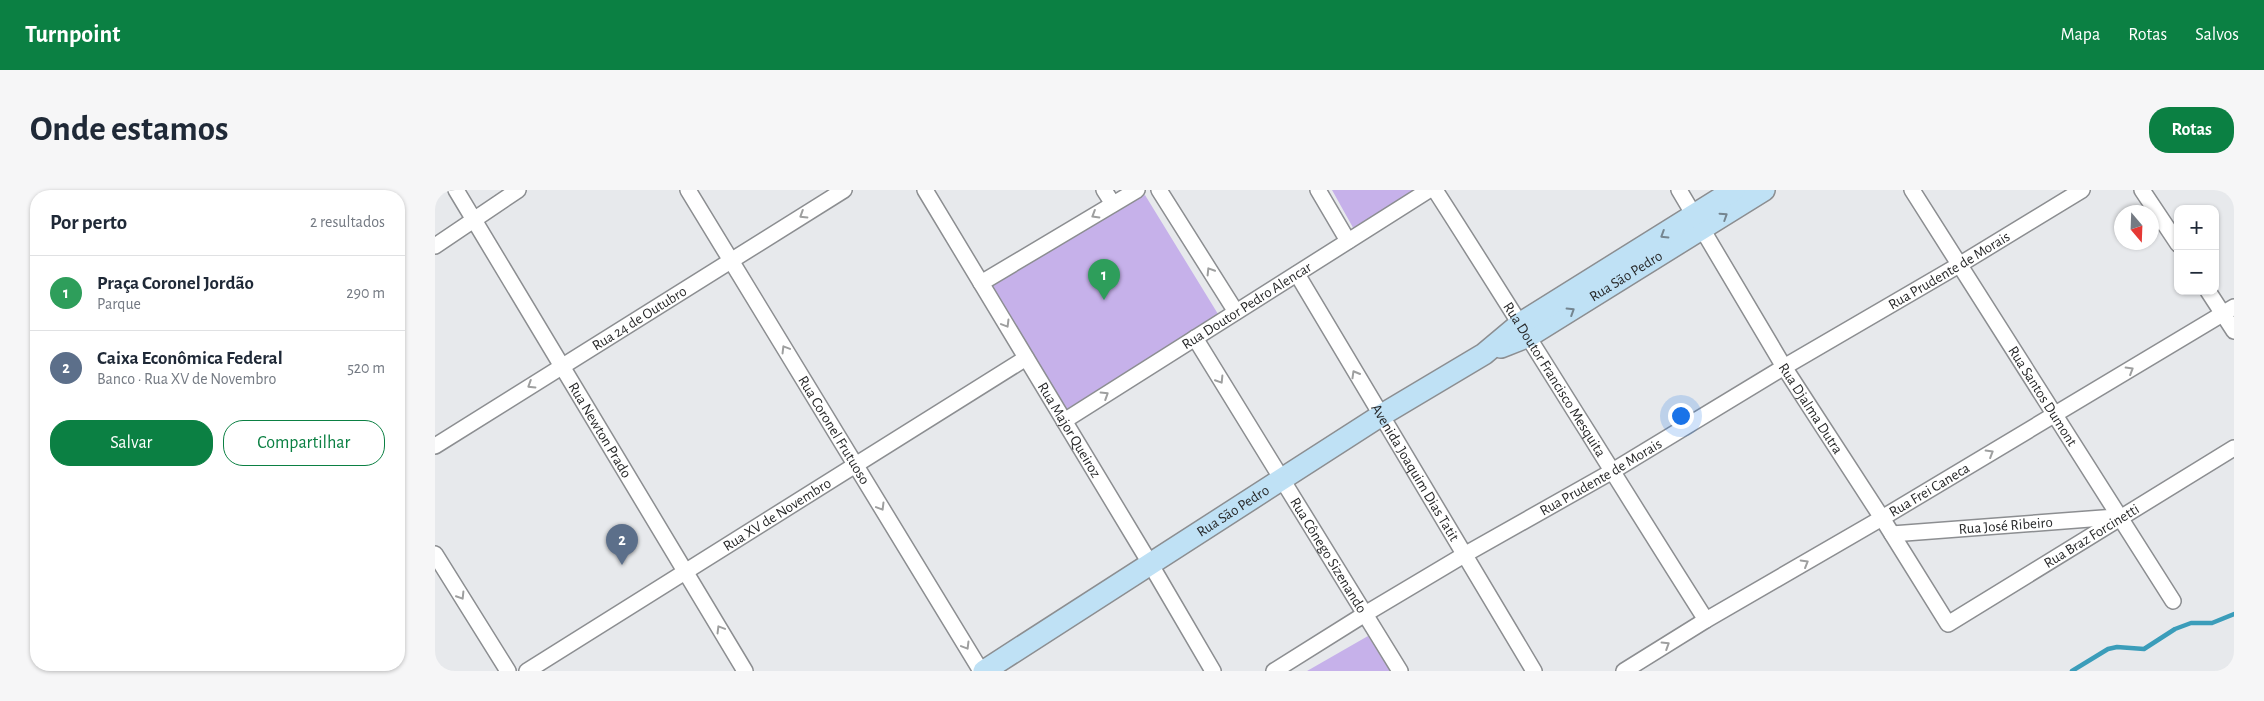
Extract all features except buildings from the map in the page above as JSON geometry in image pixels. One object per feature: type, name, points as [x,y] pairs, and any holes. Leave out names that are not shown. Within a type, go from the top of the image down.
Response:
[{"type":"main road","name":"Rua São Pedro","points":[[1699,222],[1734,190]]},
{"type":"main road","name":"Rua São Pedro","points":[[982,671],[1151,565],[1380,416],[1525,330],[1699,222],[1764,190]]},
{"type":"street","name":"Rua Newton Prado","points":[[456,190],[563,365],[745,671]]},
{"type":"street","points":[[435,246],[518,190]]},
{"type":"street","name":"Rua Coronel Frutuoso","points":[[689,190],[982,671]]},
{"type":"street","name":"Rua 24 de Outubro","points":[[435,446],[845,190]]},
{"type":"street","name":"Rua Major Queiroz","points":[[925,190],[1213,671]]},
{"type":"street","points":[[1104,190],[1113,204]]},
{"type":"street","points":[[981,283],[1137,190]]},
{"type":"street","points":[[1159,190],[1236,312]]},
{"type":"street","points":[[1318,190],[1348,241]]},
{"type":"street","name":"Rua Doutor Pedro Alencar","points":[[1064,421],[1429,190]]},
{"type":"street","name":"Rua Doutor Francisco Mesquita","points":[[1435,190],[1706,620]]},
{"type":"street","name":"Rua Djalma Dutra","points":[[1679,190],[1784,367],[1882,518],[1947,624]]},
{"type":"street","name":"Rua Santos Dumont","points":[[1912,190],[2173,601]]},
{"type":"street","name":"Rua Prudente de Morais","points":[[1275,671],[1365,614],[1464,555],[1611,472],[2082,190]]},
{"type":"street","points":[[2142,190],[2174,238]]},
{"type":"street","name":"Avenida Joaquim Dias Tatit","points":[[1297,274],[1380,416],[1534,671]]},
{"type":"street","points":[[2213,295],[2229,310],[2234,331]]},
{"type":"street","name":"Rua Frei Caneca","points":[[1624,671],[1706,620],[1882,518],[2229,310]]},
{"type":"street","name":"Rua Cônego Sizenando","points":[[1195,338],[1400,671]]},
{"type":"street","name":"Rua XV de Novembro","points":[[527,671],[1027,358]]},
{"type":"street","name":"Rua Braz Forcinetti","points":[[1947,624],[2234,448]]},
{"type":"street","name":"Rua José Ribeiro","points":[[1892,534],[2120,517]]},
{"type":"street","points":[[435,554],[508,671]]},
{"type":"shaded area","points":[[1332,190],[1423,190],[1356,233]]},
{"type":"shaded area","points":[[1145,195],[1218,314],[1067,409],[990,285]]},
{"type":"shaded area","points":[[1368,636],[1390,671],[1307,671]]},
{"type":"waterway","points":[[2072,671],[2108,649],[2117,647],[2144,649],[2175,629],[2191,623],[2212,623],[2234,614]]},
{"type":"place","name":"Praça Coronel Jordão","points":[[1104,300]]},
{"type":"place","name":"Caixa Econômica Federal","points":[[622,565]]}]
